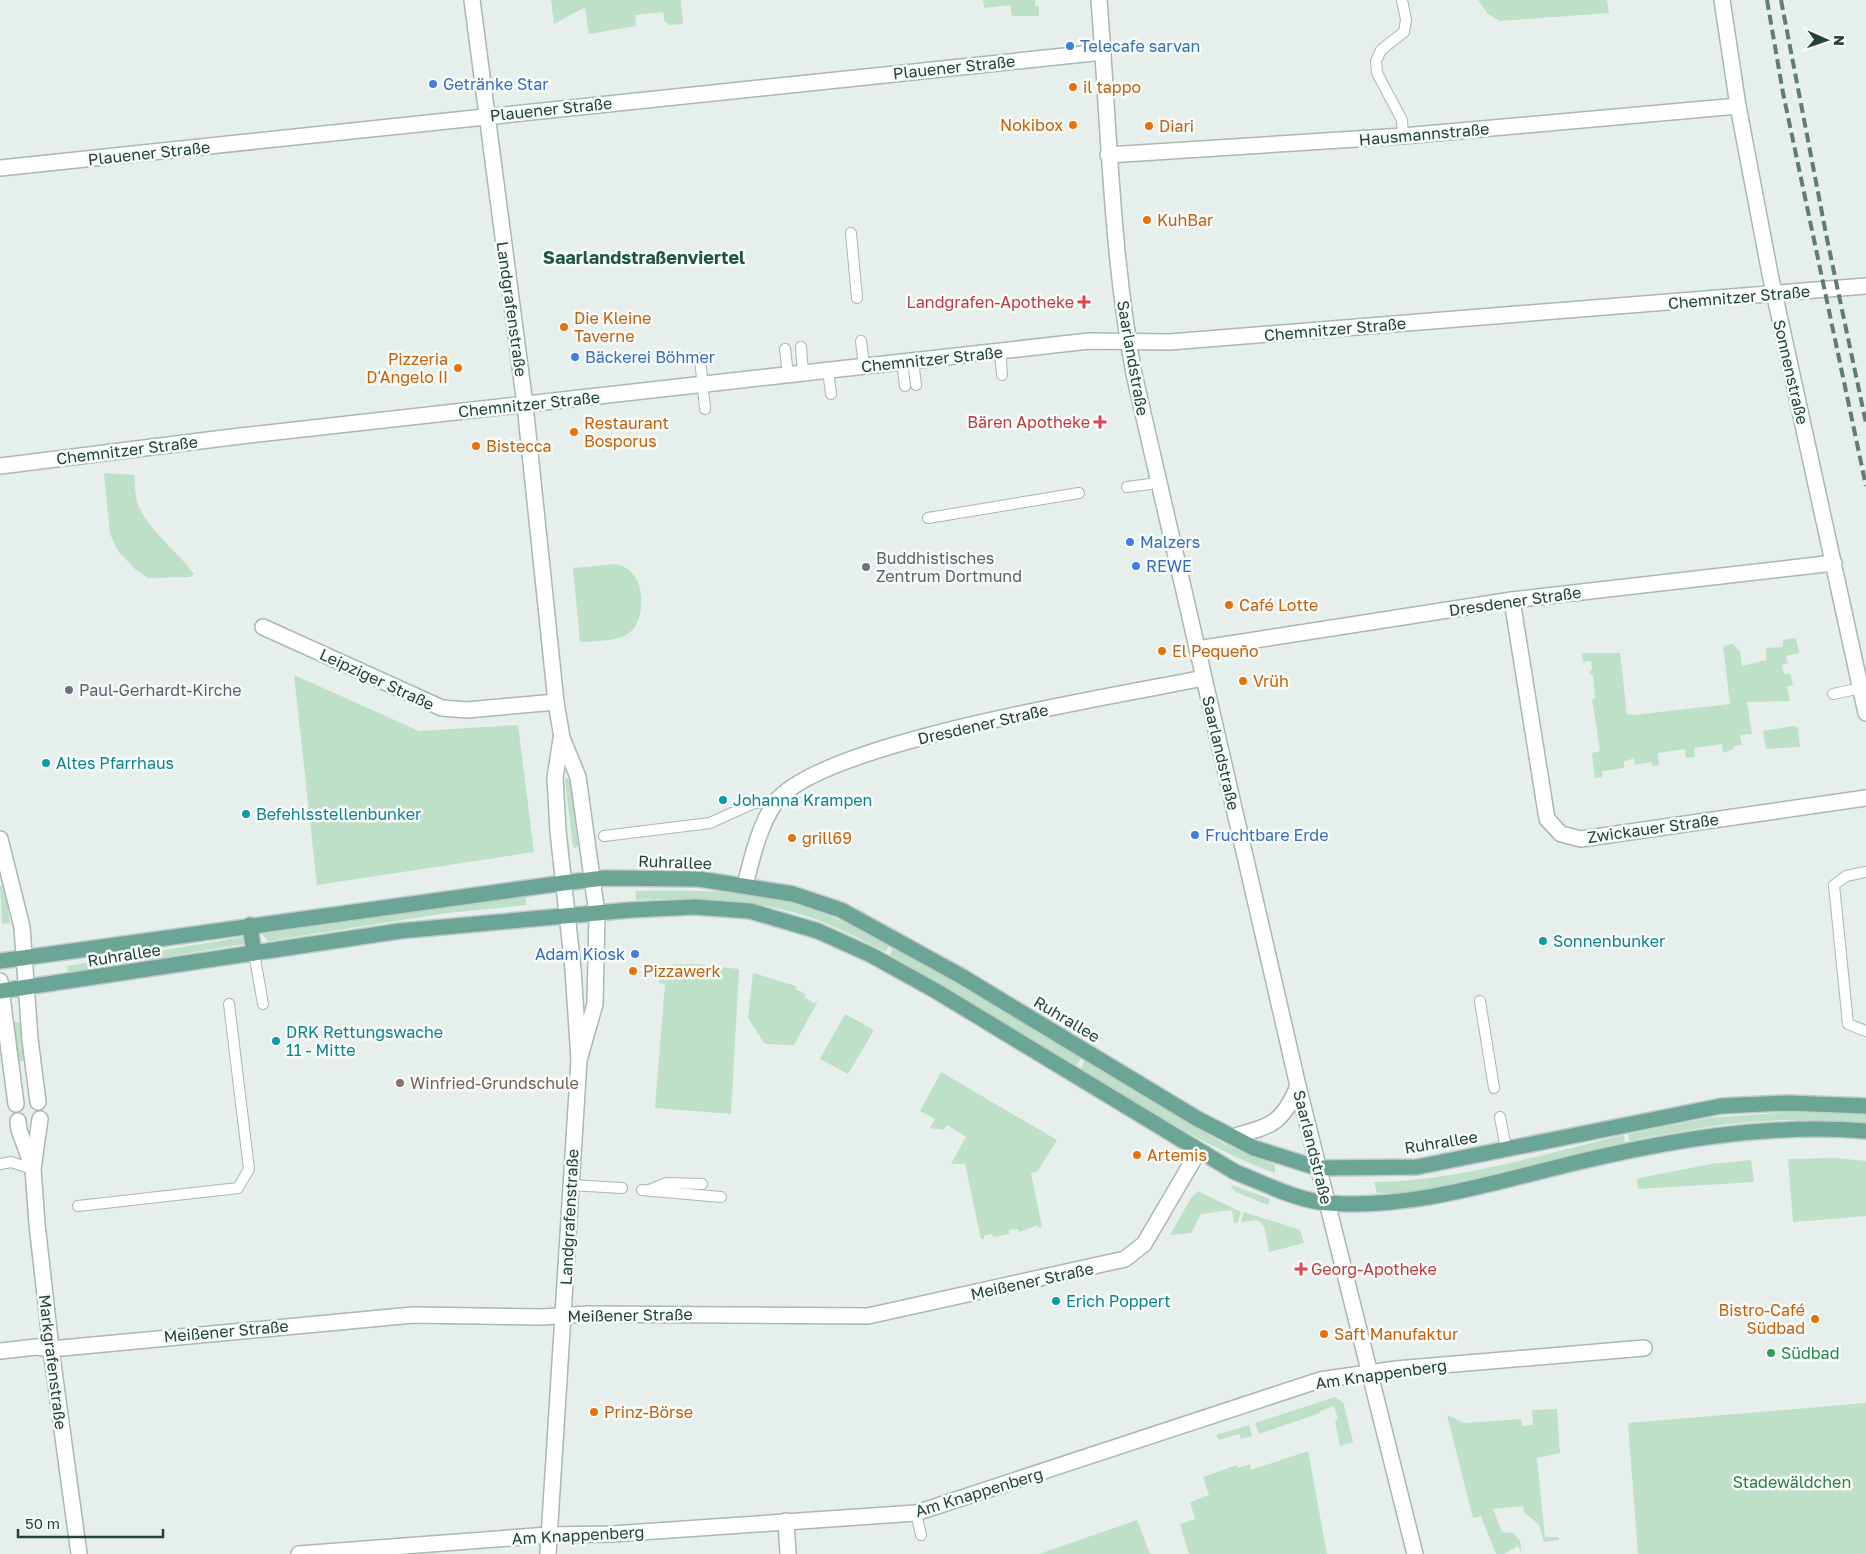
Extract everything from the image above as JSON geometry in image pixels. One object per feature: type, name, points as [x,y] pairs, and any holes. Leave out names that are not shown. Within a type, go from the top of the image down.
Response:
[{"type":"main road","name":"Ruhrallee","points":[[0,961],[593,879],[699,879],[793,894],[841,910],[960,976],[1196,1118],[1254,1148],[1318,1168],[1417,1167],[1720,1106],[1788,1103],[1866,1106]]},
{"type":"main road","name":"Ruhrallee","points":[[1,988],[26,987],[400,931],[630,910],[695,907],[750,911],[818,931],[871,955],[930,988],[1198,1152],[1235,1172],[1270,1186],[1326,1203],[1375,1204],[1424,1200],[1592,1159],[1709,1136],[1762,1131],[1840,1129],[1866,1131]]},
{"type":"main road","points":[[250,925],[254,954]]},
{"type":"street","name":"Landgrafenstraße","points":[[472,0],[525,405],[556,702],[562,738],[578,777],[597,914],[595,1004],[579,1060]]},
{"type":"street","name":"Saarlandstraße","points":[[1099,0],[1108,155],[1128,342],[1158,483],[1298,1086],[1368,1373],[1415,1554]]},
{"type":"street","name":"Sonnenstraße","points":[[1722,0],[1738,106],[1774,295],[1866,713]]},
{"type":"street","name":"Plauener Straße","points":[[0,168],[1103,52]]},
{"type":"street","name":"Hausmannstraße","points":[[1108,155],[1403,136],[1738,106]]},
{"type":"street","name":"Chemnitzer Straße","points":[[0,466],[232,437],[1089,341],[1170,342],[1774,295],[1866,286]]},
{"type":"street","name":"Dresdener Straße","points":[[1197,650],[1512,600],[1834,562]]},
{"type":"street","name":"Zwickauer Straße","points":[[1512,600],[1547,819],[1561,834],[1581,839],[1866,798]]},
{"type":"street","name":"Leipziger Straße","points":[[263,626],[442,708],[467,710],[556,702]]},
{"type":"street","name":"Dresdener Straße","points":[[745,885],[758,840],[776,803],[798,784],[842,763],[936,732],[1204,678]]},
{"type":"street","name":"Landgrafenstraße","points":[[548,1554],[579,1060],[573,969],[566,916],[555,778],[562,738]]},
{"type":"street","points":[[0,839],[22,927],[30,1039],[38,1102]]},
{"type":"street","points":[[1,988],[16,1104]]},
{"type":"street","points":[[1232,1137],[1264,1128],[1278,1120],[1289,1107],[1298,1086]]},
{"type":"street","name":"Markgrafenstraße","points":[[40,1119],[33,1169],[51,1348],[79,1554]]},
{"type":"street","name":"Markgrafenstraße","points":[[18,1121],[19,1130],[33,1169]]},
{"type":"street","name":"Meißener Straße","points":[[0,1351],[36,1347],[51,1348],[413,1314],[534,1317],[663,1313],[868,1316],[1116,1262],[1132,1256],[1144,1244],[1198,1152]]},
{"type":"street","name":"Am Knappenberg","points":[[299,1554],[549,1535],[612,1534],[916,1513],[1320,1380],[1368,1373],[1644,1348]]},
{"type":"street","points":[[786,1521],[788,1554]]},
{"type":"lane","points":[[1402,0],[1406,20],[1404,32],[1381,50],[1376,61],[1377,73],[1402,120],[1403,136]]},
{"type":"lane","points":[[850,233],[857,298]]},
{"type":"lane","points":[[861,341],[864,366]]},
{"type":"lane","points":[[796,374],[801,347]]},
{"type":"lane","points":[[785,349],[796,374]]},
{"type":"lane","points":[[1000,351],[1002,375]]},
{"type":"lane","points":[[700,358],[705,408]]},
{"type":"lane","points":[[908,362],[916,385]]},
{"type":"lane","points":[[905,386],[908,362]]},
{"type":"lane","points":[[828,370],[831,394]]},
{"type":"lane","points":[[1127,487],[1158,483]]},
{"type":"lane","points":[[928,518],[1079,493]]},
{"type":"lane","points":[[1833,694],[1861,688]]},
{"type":"lane","points":[[604,836],[710,823],[754,803],[776,803]]},
{"type":"lane","points":[[1866,872],[1846,876],[1834,885],[1848,1024],[1866,1030]]},
{"type":"lane","points":[[254,954],[263,1004]]},
{"type":"lane","points":[[1480,1001],[1494,1088]]},
{"type":"lane","points":[[78,1206],[238,1188],[249,1169],[229,1004]]},
{"type":"lane","points":[[1500,1117],[1506,1149]]},
{"type":"lane","points":[[0,1164],[11,1162],[33,1169]]},
{"type":"lane","points":[[702,1184],[666,1183],[645,1190],[721,1197]]},
{"type":"lane","points":[[570,1185],[622,1188]]},
{"type":"lane","points":[[916,1513],[921,1535]]},
{"type":"green space","points":[[551,0],[681,0],[683,24],[670,25],[665,22],[663,12],[635,15],[636,26],[589,34],[585,7],[554,24]]},
{"type":"green space","points":[[983,0],[1035,0],[1035,6],[1039,6],[1039,16],[1012,16],[1010,5],[984,8]]},
{"type":"green space","points":[[1478,0],[1607,0],[1609,13],[1500,21],[1488,14]]},
{"type":"green space","points":[[104,473],[134,475],[137,500],[144,516],[194,574],[190,577],[148,578],[135,569],[118,551],[110,534]]},
{"type":"green space","points":[[615,564],[628,569],[636,579],[641,595],[638,621],[634,628],[624,636],[606,641],[580,642],[573,568]]},
{"type":"green space","points":[[1796,638],[1799,653],[1786,656],[1788,663],[1782,665],[1784,674],[1790,673],[1793,685],[1787,687],[1790,701],[1747,702],[1752,734],[1740,735],[1742,745],[1734,746],[1734,749],[1723,753],[1722,744],[1694,748],[1695,757],[1686,758],[1685,749],[1658,753],[1659,765],[1653,766],[1651,762],[1635,765],[1634,758],[1624,762],[1624,768],[1602,771],[1602,777],[1595,778],[1592,753],[1600,751],[1592,699],[1595,698],[1593,675],[1590,675],[1592,670],[1591,661],[1583,662],[1582,653],[1620,653],[1627,714],[1634,715],[1730,704],[1723,646],[1733,644],[1740,651],[1742,666],[1766,660],[1766,648],[1783,647],[1783,640]]},
{"type":"green space","points":[[294,675],[419,731],[518,725],[534,852],[317,885]]},
{"type":"green space","points":[[1794,726],[1798,728],[1800,747],[1766,749],[1763,731]]},
{"type":"green space","points":[[567,778],[571,780],[578,846],[576,848],[573,847],[565,780]]},
{"type":"green space","points":[[5,885],[10,923],[2,924],[0,886]]},
{"type":"green space","points":[[635,891],[733,893],[791,903],[829,916],[889,945],[886,952],[806,916],[764,905],[701,899],[636,900]]},
{"type":"green space","points":[[526,896],[526,905],[448,913],[268,941],[262,934]]},
{"type":"green space","points":[[243,937],[246,940],[244,944],[68,973],[67,966]]},
{"type":"green space","points":[[893,947],[1082,1057],[1076,1066],[890,955]]},
{"type":"green space","points":[[694,964],[739,969],[731,1114],[655,1108],[665,984],[659,983],[661,965]]},
{"type":"green space","points":[[753,973],[796,986],[795,989],[806,994],[804,997],[814,1003],[818,1001],[794,1045],[765,1044],[748,1018]]},
{"type":"green space","points":[[845,1014],[874,1030],[848,1074],[820,1059]]},
{"type":"green space","points":[[20,1022],[24,1061],[18,1061],[12,1023]]},
{"type":"green space","points":[[1085,1060],[1224,1144],[1275,1165],[1275,1173],[1224,1151],[1151,1112],[1080,1069]]},
{"type":"green space","points":[[941,1072],[1057,1140],[1037,1172],[1031,1173],[1042,1227],[1038,1228],[1038,1225],[1019,1232],[1018,1229],[1009,1230],[1009,1234],[993,1237],[992,1234],[981,1239],[965,1164],[951,1164],[966,1137],[947,1125],[944,1130],[930,1128],[935,1119],[920,1111]]},
{"type":"green space","points":[[1789,1112],[1866,1114],[1866,1122],[1772,1120],[1690,1130],[1629,1141],[1628,1134],[1709,1118]]},
{"type":"green space","points":[[1624,1135],[1625,1143],[1424,1190],[1403,1193],[1377,1193],[1374,1182],[1437,1177],[1468,1172]]},
{"type":"green space","points":[[1836,1158],[1866,1161],[1866,1216],[1793,1222],[1788,1159]]},
{"type":"green space","points":[[1751,1160],[1754,1182],[1638,1189],[1637,1179],[1644,1177],[1712,1164]]},
{"type":"green space","points":[[1232,1185],[1270,1199],[1268,1205],[1236,1192],[1231,1187]]},
{"type":"green space","points":[[1198,1191],[1241,1212],[1238,1222],[1234,1223],[1232,1210],[1201,1214],[1191,1233],[1170,1235],[1191,1198]]},
{"type":"green space","points":[[1244,1212],[1300,1230],[1304,1243],[1269,1252],[1264,1226],[1257,1220],[1241,1222]]},
{"type":"green space","points":[[1335,1397],[1343,1402],[1353,1442],[1340,1446],[1335,1420],[1338,1419],[1334,1406],[1320,1411],[1320,1413],[1259,1434],[1255,1423]]},
{"type":"green space","name":"Stadewäldchen","points":[[1866,1403],[1866,1554],[1638,1554],[1628,1423]]},
{"type":"green space","points":[[1557,1409],[1560,1453],[1537,1458],[1545,1537],[1559,1537],[1559,1540],[1544,1542],[1539,1525],[1524,1512],[1523,1506],[1493,1509],[1502,1532],[1513,1533],[1520,1541],[1522,1554],[1518,1546],[1504,1554],[1496,1554],[1481,1516],[1473,1518],[1447,1415],[1464,1423],[1521,1419],[1522,1426],[1533,1425],[1532,1410]]},
{"type":"green space","points":[[1249,1425],[1252,1436],[1241,1439],[1239,1434],[1219,1440],[1216,1435]]},
{"type":"green space","points":[[1308,1451],[1327,1554],[1189,1554],[1180,1524],[1195,1519],[1190,1502],[1209,1495],[1203,1477],[1237,1465],[1238,1468],[1250,1464],[1251,1470]]},
{"type":"green space","points":[[1137,1520],[1150,1554],[1039,1554]]},
{"type":"railway","points":[[1767,0],[1783,93],[1866,486]]},
{"type":"railway","points":[[1781,0],[1827,239],[1866,423]]},
{"type":"place","name":"Telecafe sarvan","points":[[1070,46]]},
{"type":"place","name":"Getränke Star","points":[[433,84]]},
{"type":"place","name":"il tappo","points":[[1073,87]]},
{"type":"place","name":"Nokibox","points":[[1073,125]]},
{"type":"place","name":"Diari","points":[[1149,126]]},
{"type":"place","name":"KuhBar","points":[[1147,220]]},
{"type":"place","name":"Landgrafen-Apotheke","points":[[1084,302]]},
{"type":"place","name":"Die Kleine Taverne","points":[[564,327]]},
{"type":"place","name":"Bäckerei Böhmer","points":[[575,357]]},
{"type":"place","name":"Pizzeria D'Angelo II","points":[[458,368]]},
{"type":"place","name":"Bären Apotheke","points":[[1100,422]]},
{"type":"place","name":"Restaurant Bosporus","points":[[574,432]]},
{"type":"place","name":"Bistecca","points":[[476,446]]},
{"type":"place","name":"Malzers","points":[[1130,542]]},
{"type":"place","name":"REWE","points":[[1136,566]]},
{"type":"place","name":"Buddhistisches Zentrum Dortmund","points":[[866,567]]},
{"type":"place","name":"Café Lotte","points":[[1229,605]]},
{"type":"place","name":"El Pequeño","points":[[1162,651]]},
{"type":"place","name":"Vrüh","points":[[1243,681]]},
{"type":"place","name":"Paul-Gerhardt-Kirche","points":[[69,690]]},
{"type":"place","name":"Altes Pfarrhaus","points":[[46,763]]},
{"type":"place","name":"Johanna Krampen","points":[[723,800]]},
{"type":"place","name":"Befehlsstellenbunker","points":[[246,814]]},
{"type":"place","name":"Fruchtbare Erde","points":[[1195,835]]},
{"type":"place","name":"grill69","points":[[792,838]]},
{"type":"place","name":"Sonnenbunker","points":[[1543,941]]},
{"type":"place","name":"Adam Kiosk","points":[[635,954]]},
{"type":"place","name":"Pizzawerk","points":[[633,971]]},
{"type":"place","name":"DRK Rettungswache 11 - Mitte","points":[[276,1041]]},
{"type":"place","name":"Winfried-Grundschule","points":[[400,1083]]},
{"type":"place","name":"Artemis","points":[[1137,1155]]},
{"type":"place","name":"Georg-Apotheke","points":[[1301,1269]]},
{"type":"place","name":"Erich Poppert","points":[[1056,1301]]},
{"type":"place","name":"Bistro-Café Südbad","points":[[1815,1319]]},
{"type":"place","name":"Saft Manufaktur","points":[[1324,1334]]},
{"type":"place","name":"Südbad","points":[[1771,1353]]},
{"type":"place","name":"Prinz-Börse","points":[[594,1412]]},
{"type":"district","name":"Saarlandstraßenviertel","points":[[644,257]]}]
